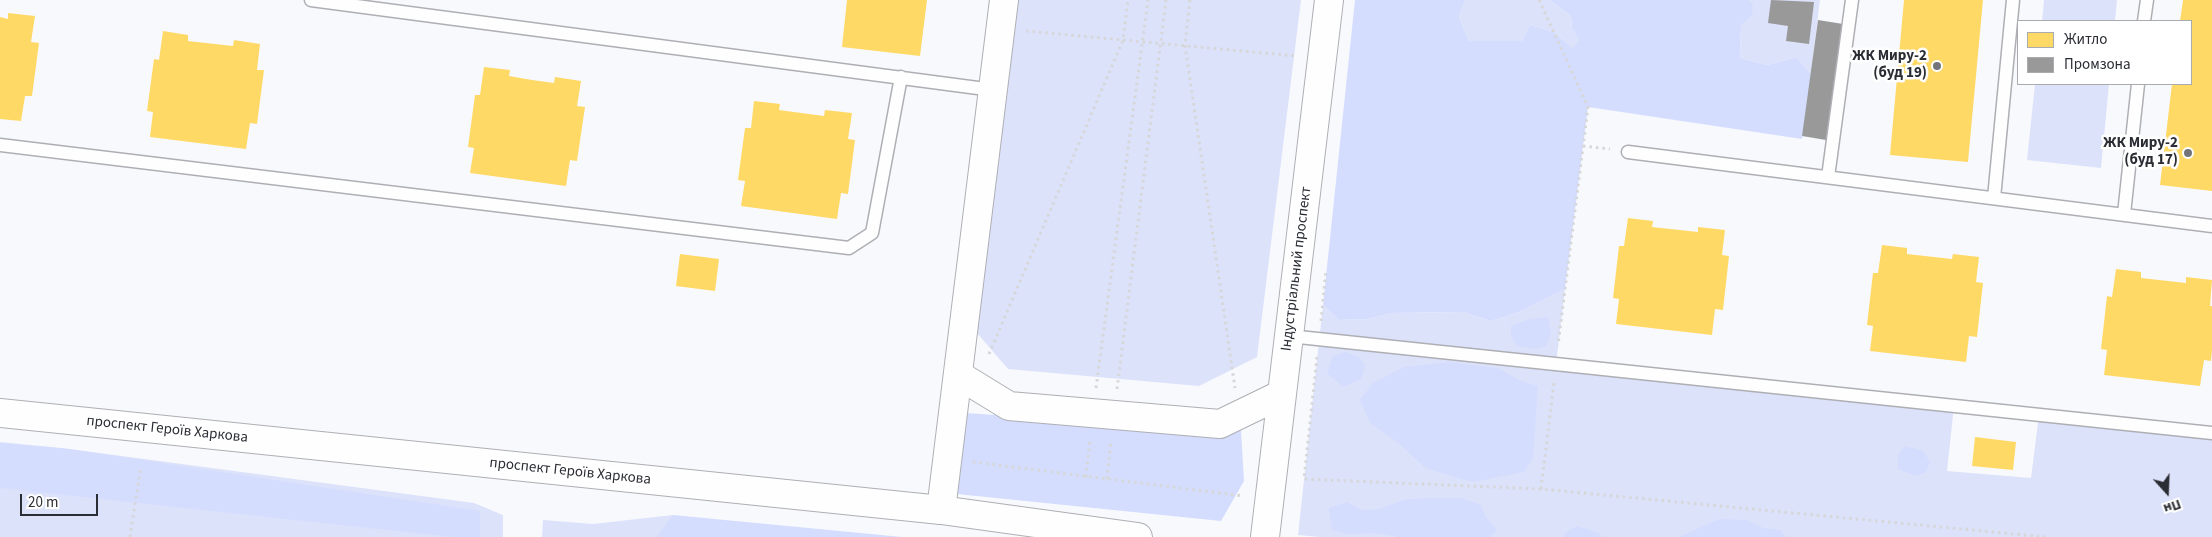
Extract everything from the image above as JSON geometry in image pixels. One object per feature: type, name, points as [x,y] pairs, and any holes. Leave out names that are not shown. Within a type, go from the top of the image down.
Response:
[{"type":"street","points":[[941,510],[947,459],[967,379],[993,90],[1004,0]]},
{"type":"street","name":"Індустріальний проспект","points":[[1265,537],[1329,0]]},
{"type":"street","points":[[967,379],[1009,406],[1220,424],[1282,394]]},
{"type":"street","name":"проспект Героїв Харкова","points":[[0,413],[941,510],[1138,537]]},
{"type":"lane","points":[[311,0],[337,1],[993,90]]},
{"type":"lane","points":[[1828,177],[1852,0]]},
{"type":"lane","points":[[1994,198],[2013,0]]},
{"type":"lane","points":[[2144,20],[2147,0]]},
{"type":"lane","points":[[0,145],[849,248],[872,233],[901,77]]},
{"type":"lane","points":[[2124,214],[2138,85]]},
{"type":"lane","points":[[1628,152],[2212,226]]},
{"type":"lane","points":[[1289,336],[2212,433]]},
{"type":"path","points":[[967,379],[1123,40],[1128,0]]},
{"type":"path","points":[[1107,479],[1103,415],[1148,0]]},
{"type":"path","points":[[1086,477],[1103,415],[1166,0]]},
{"type":"path","points":[[1190,0],[1184,45],[1239,414]]},
{"type":"path","points":[[1539,0],[1588,107],[1541,490]]},
{"type":"path","points":[[1001,28],[1300,56]]},
{"type":"path","points":[[1583,146],[1628,152]]},
{"type":"path","points":[[1326,268],[1304,479],[1541,490],[2046,537]]},
{"type":"path","points":[[947,459],[1270,500]]},
{"type":"path","points":[[130,537],[141,466]]},
{"type":"shaded area","points":[[999,0],[1301,0],[1257,357],[1199,386],[1008,369],[965,319]]},
{"type":"shaded area","points":[[1355,0],[1465,0],[1459,18],[1469,41],[1522,41],[1530,25],[1554,32],[1573,48],[1579,40],[1572,29],[1571,16],[1549,0],[1749,0],[1753,4],[1752,15],[1741,25],[1740,58],[1767,65],[1796,57],[1811,74],[1802,139],[1588,107],[1565,289],[1519,312],[1491,321],[1463,312],[1391,313],[1368,319],[1339,320],[1323,305]]},
{"type":"shaded area","points":[[1465,0],[1549,0],[1571,16],[1572,29],[1579,40],[1574,47],[1740,58],[1573,48],[1554,32],[1530,25],[1522,41],[1469,41],[1459,18]]},
{"type":"shaded area","points":[[1749,0],[1820,0],[1811,74],[1796,57],[1767,65],[1740,58],[1741,25],[1753,4]]},
{"type":"shaded area","points":[[2044,0],[2117,0],[2115,20],[2042,20]]},
{"type":"shaded area","points":[[2035,85],[2109,85],[2101,168],[2027,160]]},
{"type":"shaded area","points":[[1565,289],[1556,364],[1954,406],[1947,471],[2031,478],[2039,415],[2212,433],[2212,537],[1319,537],[1298,535],[1323,305],[1339,320],[1368,319],[1391,313],[1463,312],[1491,321],[1519,312]]},
{"type":"shaded area","points":[[1548,317],[1551,334],[1546,346],[1535,349],[1517,346],[1511,336],[1511,326],[1530,319]]},
{"type":"shaded area","points":[[1345,352],[1359,357],[1365,365],[1361,379],[1343,387],[1327,373],[1333,356]]},
{"type":"shaded area","points":[[1450,362],[1498,368],[1521,381],[1538,386],[1533,458],[1524,472],[1473,482],[1454,477],[1426,468],[1396,441],[1371,424],[1360,400],[1373,383],[1404,367]]},
{"type":"shaded area","points":[[965,413],[1241,431],[1244,481],[1221,521],[957,494]]},
{"type":"shaded area","points":[[0,442],[62,448],[474,503],[503,515],[503,537],[0,537]]},
{"type":"shaded area","points":[[0,443],[69,449],[480,511],[480,537],[452,537],[0,488]]},
{"type":"shaded area","points":[[1905,446],[1923,451],[1930,462],[1926,472],[1915,476],[1898,469],[1898,455]]},
{"type":"shaded area","points":[[1461,498],[1481,505],[1485,516],[1497,530],[1490,537],[1399,537],[1375,533],[1347,534],[1332,530],[1329,508],[1347,502],[1362,510],[1379,509],[1403,500]]},
{"type":"shaded area","points":[[673,515],[843,537],[542,537],[543,520],[593,524]]},
{"type":"shaded area","points":[[673,515],[902,537],[657,537]]},
{"type":"shaded area","points":[[1719,519],[1747,520],[1763,528],[1781,530],[1785,537],[1679,537]]},
{"type":"shaded area","points":[[1577,526],[1600,533],[1601,537],[1564,537],[1565,533]]},
{"type":"building: Житло","points":[[847,0],[927,0],[920,56],[842,47]]},
{"type":"building: Житло","name":"ЖК Миру-2 (буд 19)","points":[[1904,0],[1983,0],[1968,162],[1890,155]]},
{"type":"building: Житло","name":"ЖК Миру-2 (буд 17)","points":[[2183,0],[2212,0],[2212,191],[2160,185],[2172,85],[2192,85],[2192,20],[2180,20]]},
{"type":"building: Житло","points":[[8,13],[35,16],[31,42],[39,43],[32,96],[25,96],[21,121],[0,119],[0,17],[8,19]]},
{"type":"building: Житло","points":[[163,31],[188,35],[188,41],[233,46],[234,40],[260,44],[257,70],[264,70],[257,124],[250,123],[246,149],[150,137],[153,112],[147,111],[154,59],[159,60]]},
{"type":"building: Житло","points":[[484,67],[510,70],[509,76],[532,80],[554,83],[555,77],[581,81],[577,106],[585,107],[577,161],[570,160],[566,186],[470,173],[474,148],[468,147],[475,95],[480,95]]},
{"type":"building: Житло","points":[[754,101],[780,104],[779,110],[824,116],[825,110],[852,113],[848,139],[855,140],[848,194],[841,193],[837,219],[741,206],[745,181],[738,180],[745,128],[751,128]]},
{"type":"building: Житло","points":[[1628,218],[1653,221],[1652,227],[1698,232],[1698,227],[1725,230],[1722,255],[1729,256],[1723,310],[1715,309],[1712,335],[1616,324],[1619,299],[1613,298],[1619,246],[1624,246]]},
{"type":"building: Житло","points":[[1882,245],[1907,248],[1907,254],[1952,259],[1953,254],[1979,257],[1976,282],[1983,283],[1977,337],[1969,336],[1966,362],[1870,351],[1873,326],[1867,325],[1873,273],[1878,273]]},
{"type":"building: Житло","points":[[680,254],[719,259],[715,291],[676,286]]},
{"type":"building: Житло","points":[[2116,269],[2141,272],[2141,278],[2186,283],[2186,277],[2212,280],[2210,306],[2212,306],[2211,361],[2204,360],[2200,386],[2104,375],[2107,350],[2101,349],[2107,296],[2112,297]]},
{"type":"building: Житло","points":[[1975,437],[2016,442],[2013,470],[1972,466]]},
{"type":"building: Промзона","points":[[1771,0],[1814,2],[1809,44],[1786,41],[1788,26],[1768,23]]},
{"type":"building: Промзона","points":[[1818,20],[1843,24],[1826,140],[1802,136]]},
{"type":"place","name":"ЖК Миру-2 (буд 19)","points":[[1937,66]]},
{"type":"place","name":"ЖК Миру-2 (буд 17)","points":[[2188,153]]}]
